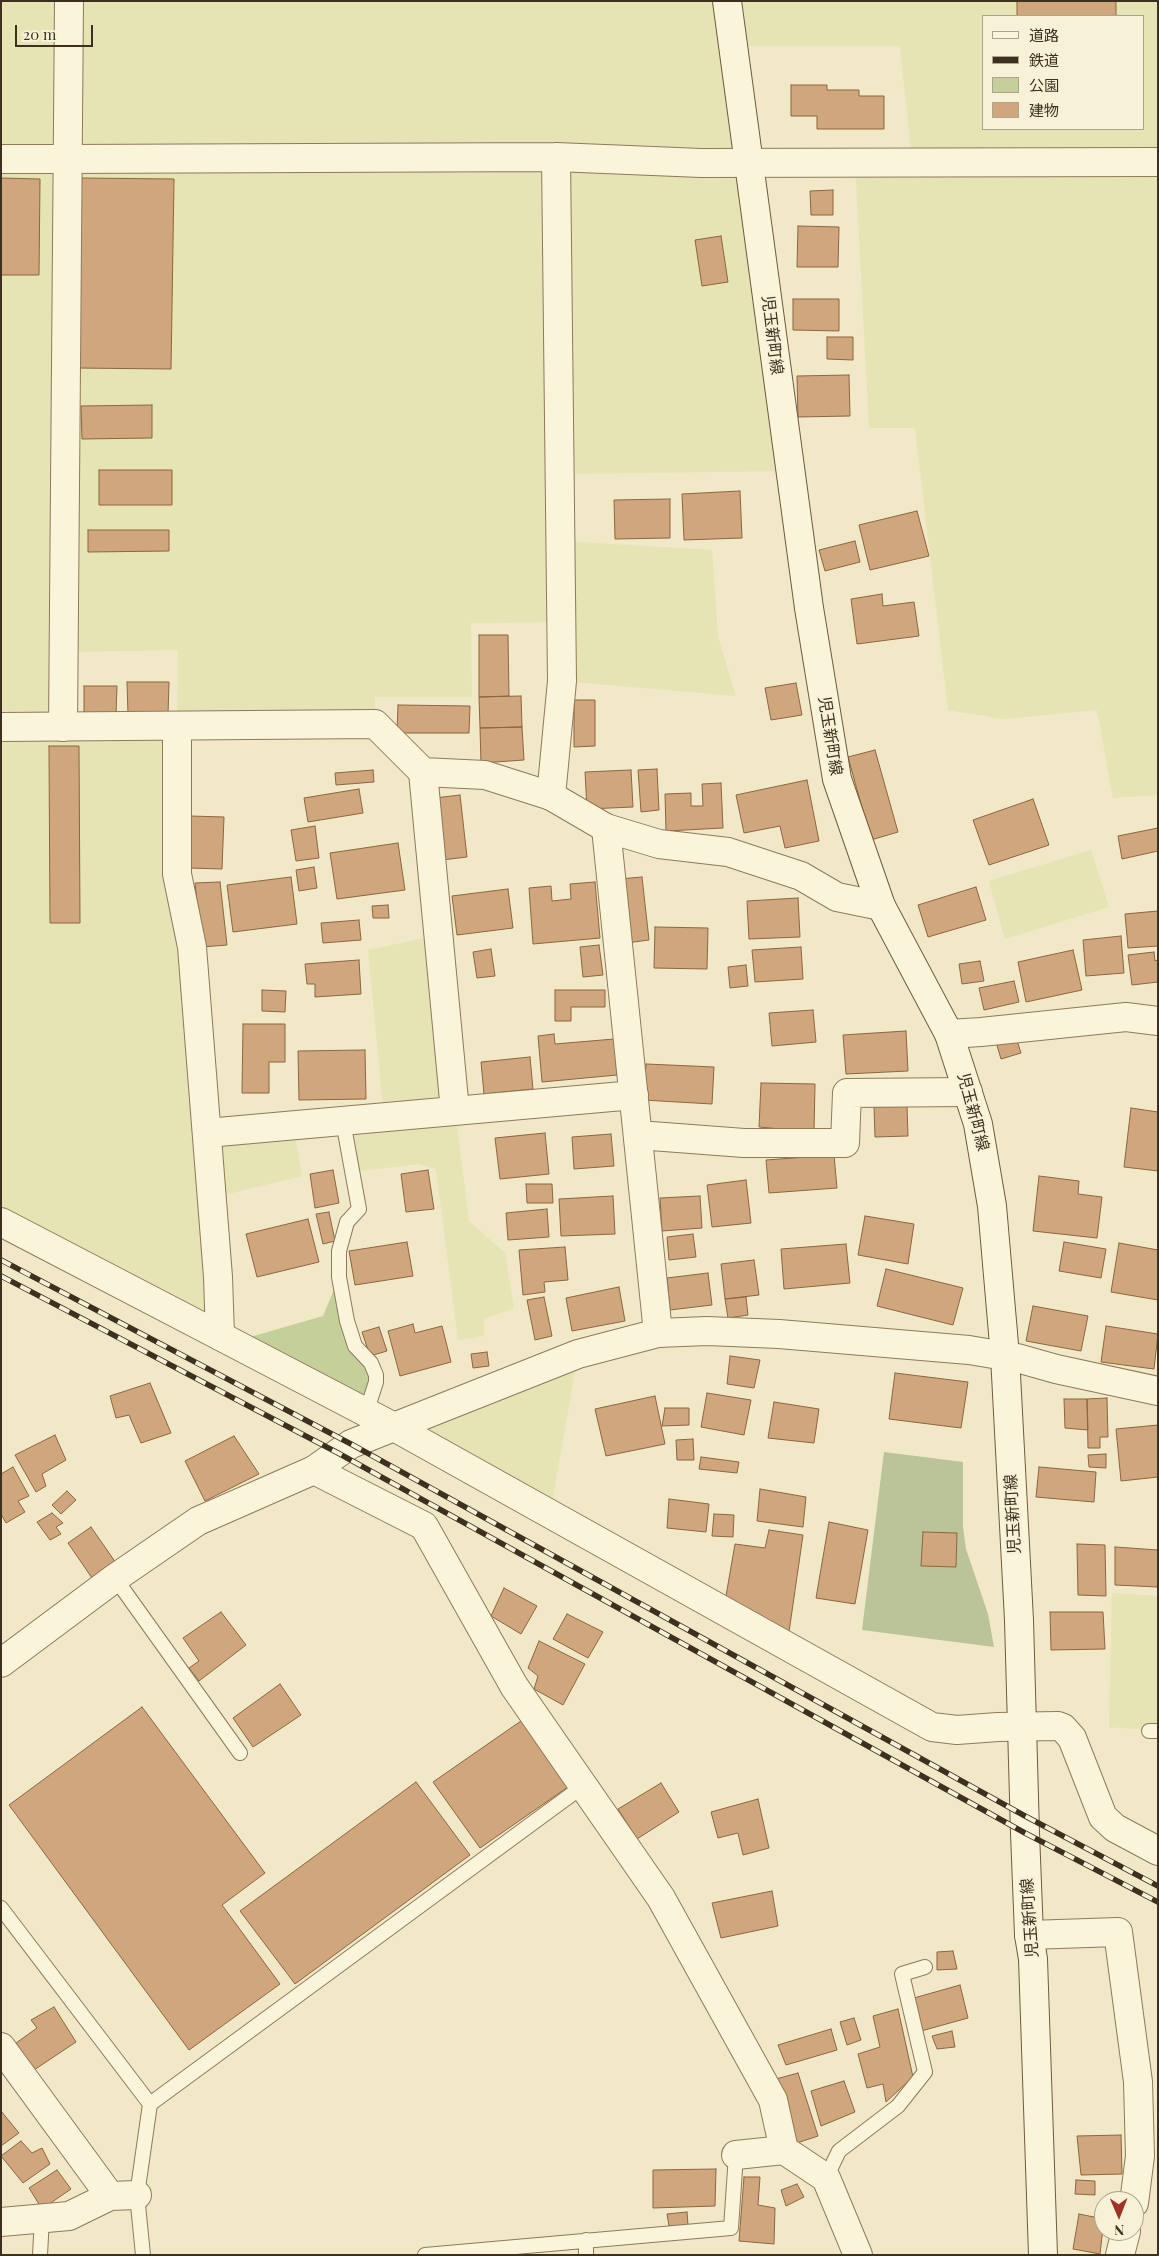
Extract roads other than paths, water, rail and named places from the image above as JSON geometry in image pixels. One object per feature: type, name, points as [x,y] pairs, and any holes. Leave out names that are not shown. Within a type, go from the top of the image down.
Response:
[{"type":"street","points":[[63,727],[69,1]]},
{"type":"street","name":"児玉新町線","points":[[727,1],[805,578],[837,780],[881,906],[949,1034],[968,1092],[984,1152],[992,1206],[1005,1356],[1019,1620],[1021,1727],[1029,1935],[1033,1959],[1043,2255]]},
{"type":"street","points":[[551,796],[562,681],[556,157]]},
{"type":"street","points":[[1,159],[556,157],[701,163],[750,161],[1158,162]]},
{"type":"street","points":[[1,727],[375,724],[423,772],[455,1111]]},
{"type":"street","points":[[177,726],[177,874],[192,947],[218,1277],[220,1336]]},
{"type":"street","points":[[423,772],[485,775],[551,796],[606,828],[659,844],[728,852],[801,876],[837,898],[881,906]]},
{"type":"street","points":[[606,828],[658,1333]]},
{"type":"street","points":[[949,1034],[1126,1017],[1158,1021]]},
{"type":"street","points":[[638,1135],[744,1143],[845,1143],[846,1093],[968,1092]]},
{"type":"street","points":[[207,1133],[634,1095]]},
{"type":"street","points":[[1,1222],[396,1428],[932,1727],[957,1730],[1058,1726],[1068,1731],[1103,1817],[1115,1828],[1158,1851]]},
{"type":"street","points":[[1,1662],[115,1578],[198,1521],[314,1470],[351,1444],[396,1428],[578,1354],[658,1333],[707,1331],[778,1334],[969,1350],[1005,1356],[1158,1391]]},
{"type":"street","points":[[314,1470],[424,1526],[514,1686],[661,1898],[773,2100],[784,2150]]},
{"type":"street","points":[[1029,1935],[1118,1932],[1138,2082],[1140,2156],[1135,2191]]},
{"type":"street","points":[[1,2047],[110,2196]]},
{"type":"street","points":[[736,2155],[784,2150],[826,2178],[858,2255]]},
{"type":"street","points":[[1,2222],[69,2216],[110,2196],[137,2195]]},
{"type":"street","points":[[1120,2255],[1124,2241]]},
{"type":"lane","points":[[343,1121],[359,1210],[347,1222],[345,1229],[339,1251],[340,1277],[347,1321],[355,1346],[371,1363],[376,1375],[376,1382],[366,1413]]},
{"type":"lane","points":[[115,1578],[240,1753]]},
{"type":"lane","points":[[150,2104],[583,1786]]},
{"type":"lane","points":[[1,1908],[150,2104],[137,2195],[143,2255]]},
{"type":"lane","points":[[826,2178],[839,2151],[898,2106],[925,2072],[902,1974],[925,1967]]},
{"type":"lane","points":[[425,2255],[731,2228],[736,2155]]},
{"type":"lane","points":[[40,2255],[42,2218]]},
{"type":"lane","points":[[586,2240],[586,2255]]},
{"type":"railway","points":[[1,1260],[351,1444],[1025,1816],[1158,1886]]},
{"type":"railway","points":[[1,1276],[338,1453],[1025,1833],[1158,1902]]}]
